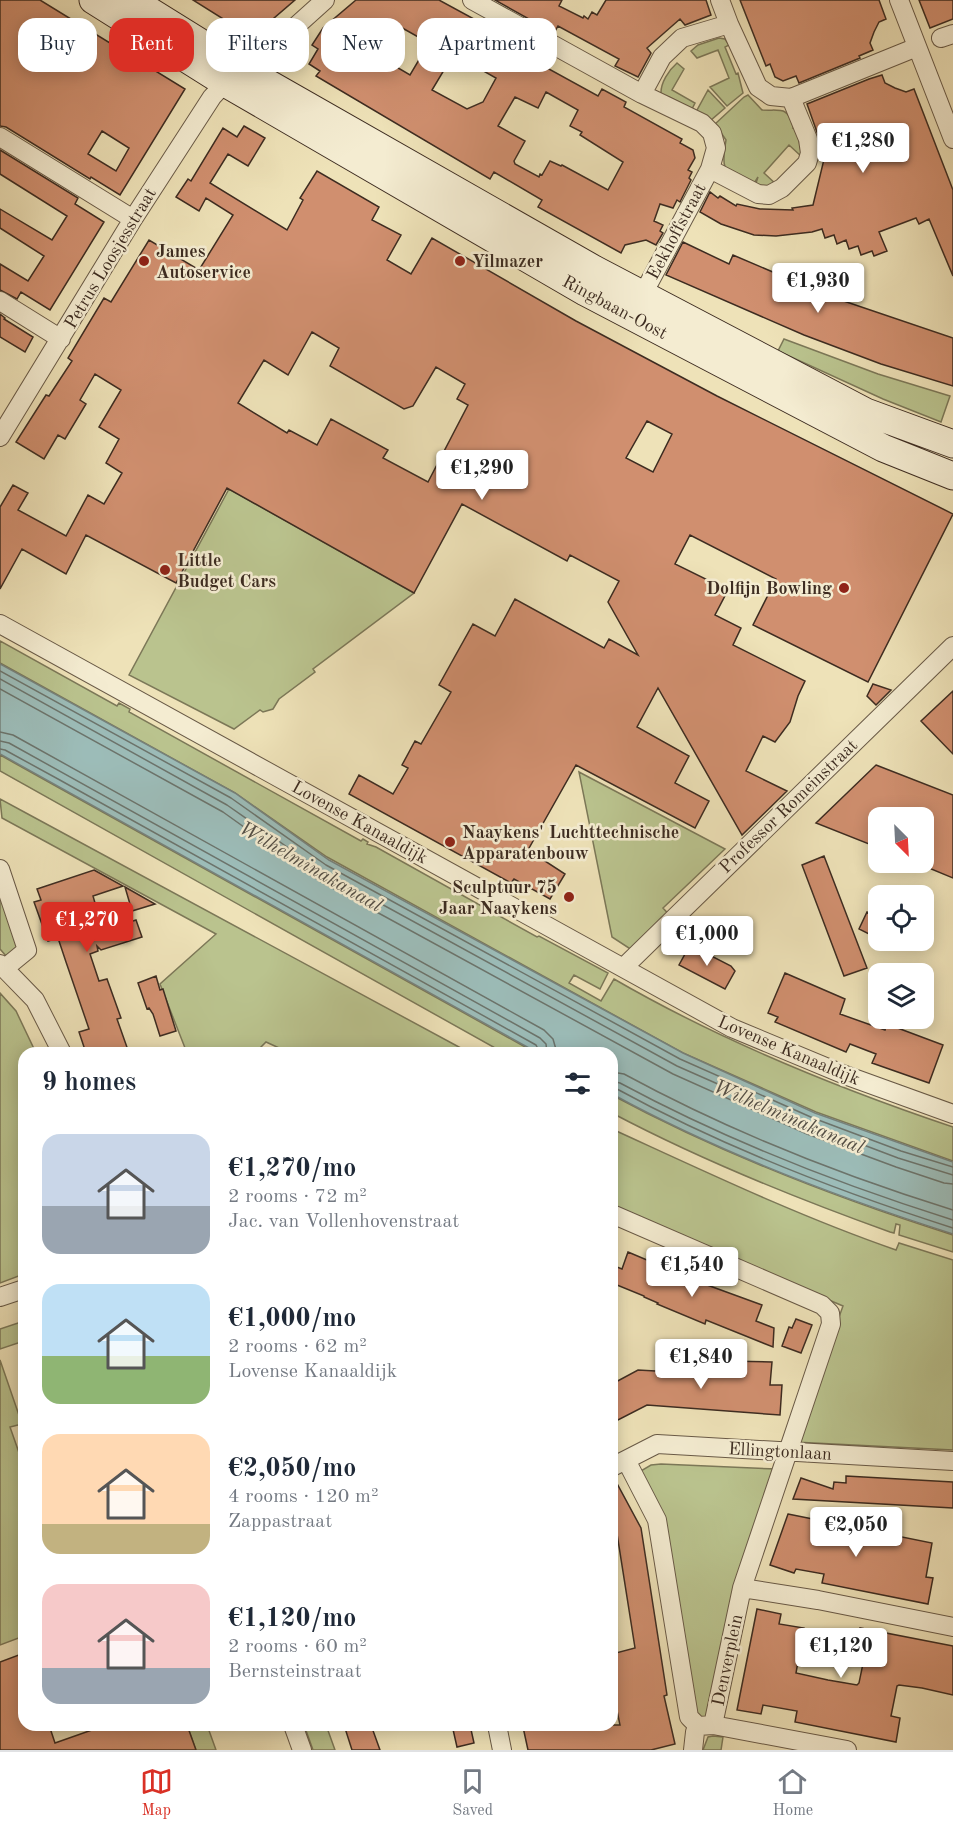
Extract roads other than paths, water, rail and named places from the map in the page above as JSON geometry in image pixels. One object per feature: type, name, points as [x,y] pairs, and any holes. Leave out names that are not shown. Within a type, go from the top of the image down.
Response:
[{"type":"main road","name":"Ringbaan-Oost","points":[[93,0],[866,412],[953,444]]},
{"type":"main road","name":"Ringbaan-Oost","points":[[132,0],[234,76],[585,292],[883,448],[953,476]]},
{"type":"street","name":"Petrus Loosjesstraat","points":[[0,437],[133,219],[212,96],[234,76],[265,54],[325,0]]},
{"type":"street","points":[[472,0],[642,93],[702,123],[712,133],[716,148],[710,169],[758,194],[769,195],[782,188],[807,163],[810,153],[808,140],[791,98]]},
{"type":"street","points":[[720,0],[758,87],[771,96],[791,98],[917,47]]},
{"type":"street","points":[[899,0],[953,139]]},
{"type":"street","points":[[642,93],[662,57],[681,38],[729,24]]},
{"type":"street","points":[[0,137],[133,219]]},
{"type":"street","name":"Eekhoffstraat","points":[[643,294],[710,169]]},
{"type":"street","points":[[0,301],[61,339]]},
{"type":"street","name":"Lovense Kanaaldijk","points":[[0,624],[732,1028],[845,1075],[953,1114]]},
{"type":"street","name":"Professor Romeinstraat","points":[[624,967],[953,646]]},
{"type":"street","points":[[0,868],[27,950],[2,966],[35,1000],[60,1047]]},
{"type":"street","name":"Denverplein","points":[[618,1218],[822,1305],[830,1313],[831,1324],[742,1588],[706,1726],[689,1717],[657,1520],[619,1463]]},
{"type":"street","points":[[0,1297],[18,1290]]},
{"type":"street","name":"Ellingtonlaan","points":[[619,1463],[657,1444],[953,1461]]},
{"type":"street","points":[[742,1588],[836,1603],[953,1627]]},
{"type":"street","points":[[693,1750],[706,1726],[847,1750]]},
{"type":"street","points":[[295,1731],[302,1750]]},
{"type":"street","points":[[498,1731],[502,1750]]},
{"type":"water","name":"Wilhelminakanaal","points":[[0,664],[235,793],[329,860],[683,1053],[815,1113],[953,1162],[953,1234],[822,1189],[694,1136],[618,1097],[618,1047],[527,1047],[0,754]]},
{"type":"place","name":"James Autoservice","points":[[144,261]]},
{"type":"place","name":"Yilmazer","points":[[460,261]]},
{"type":"place","name":"Little Budget Cars","points":[[165,570]]},
{"type":"place","name":"Dolfijn Bowling","points":[[844,588]]},
{"type":"place","name":"Naaykens' Luchttechnische Apparatenbouw","points":[[450,842]]},
{"type":"place","name":"Sculptuur 75 Jaar Naaykens","points":[[569,897]]}]
